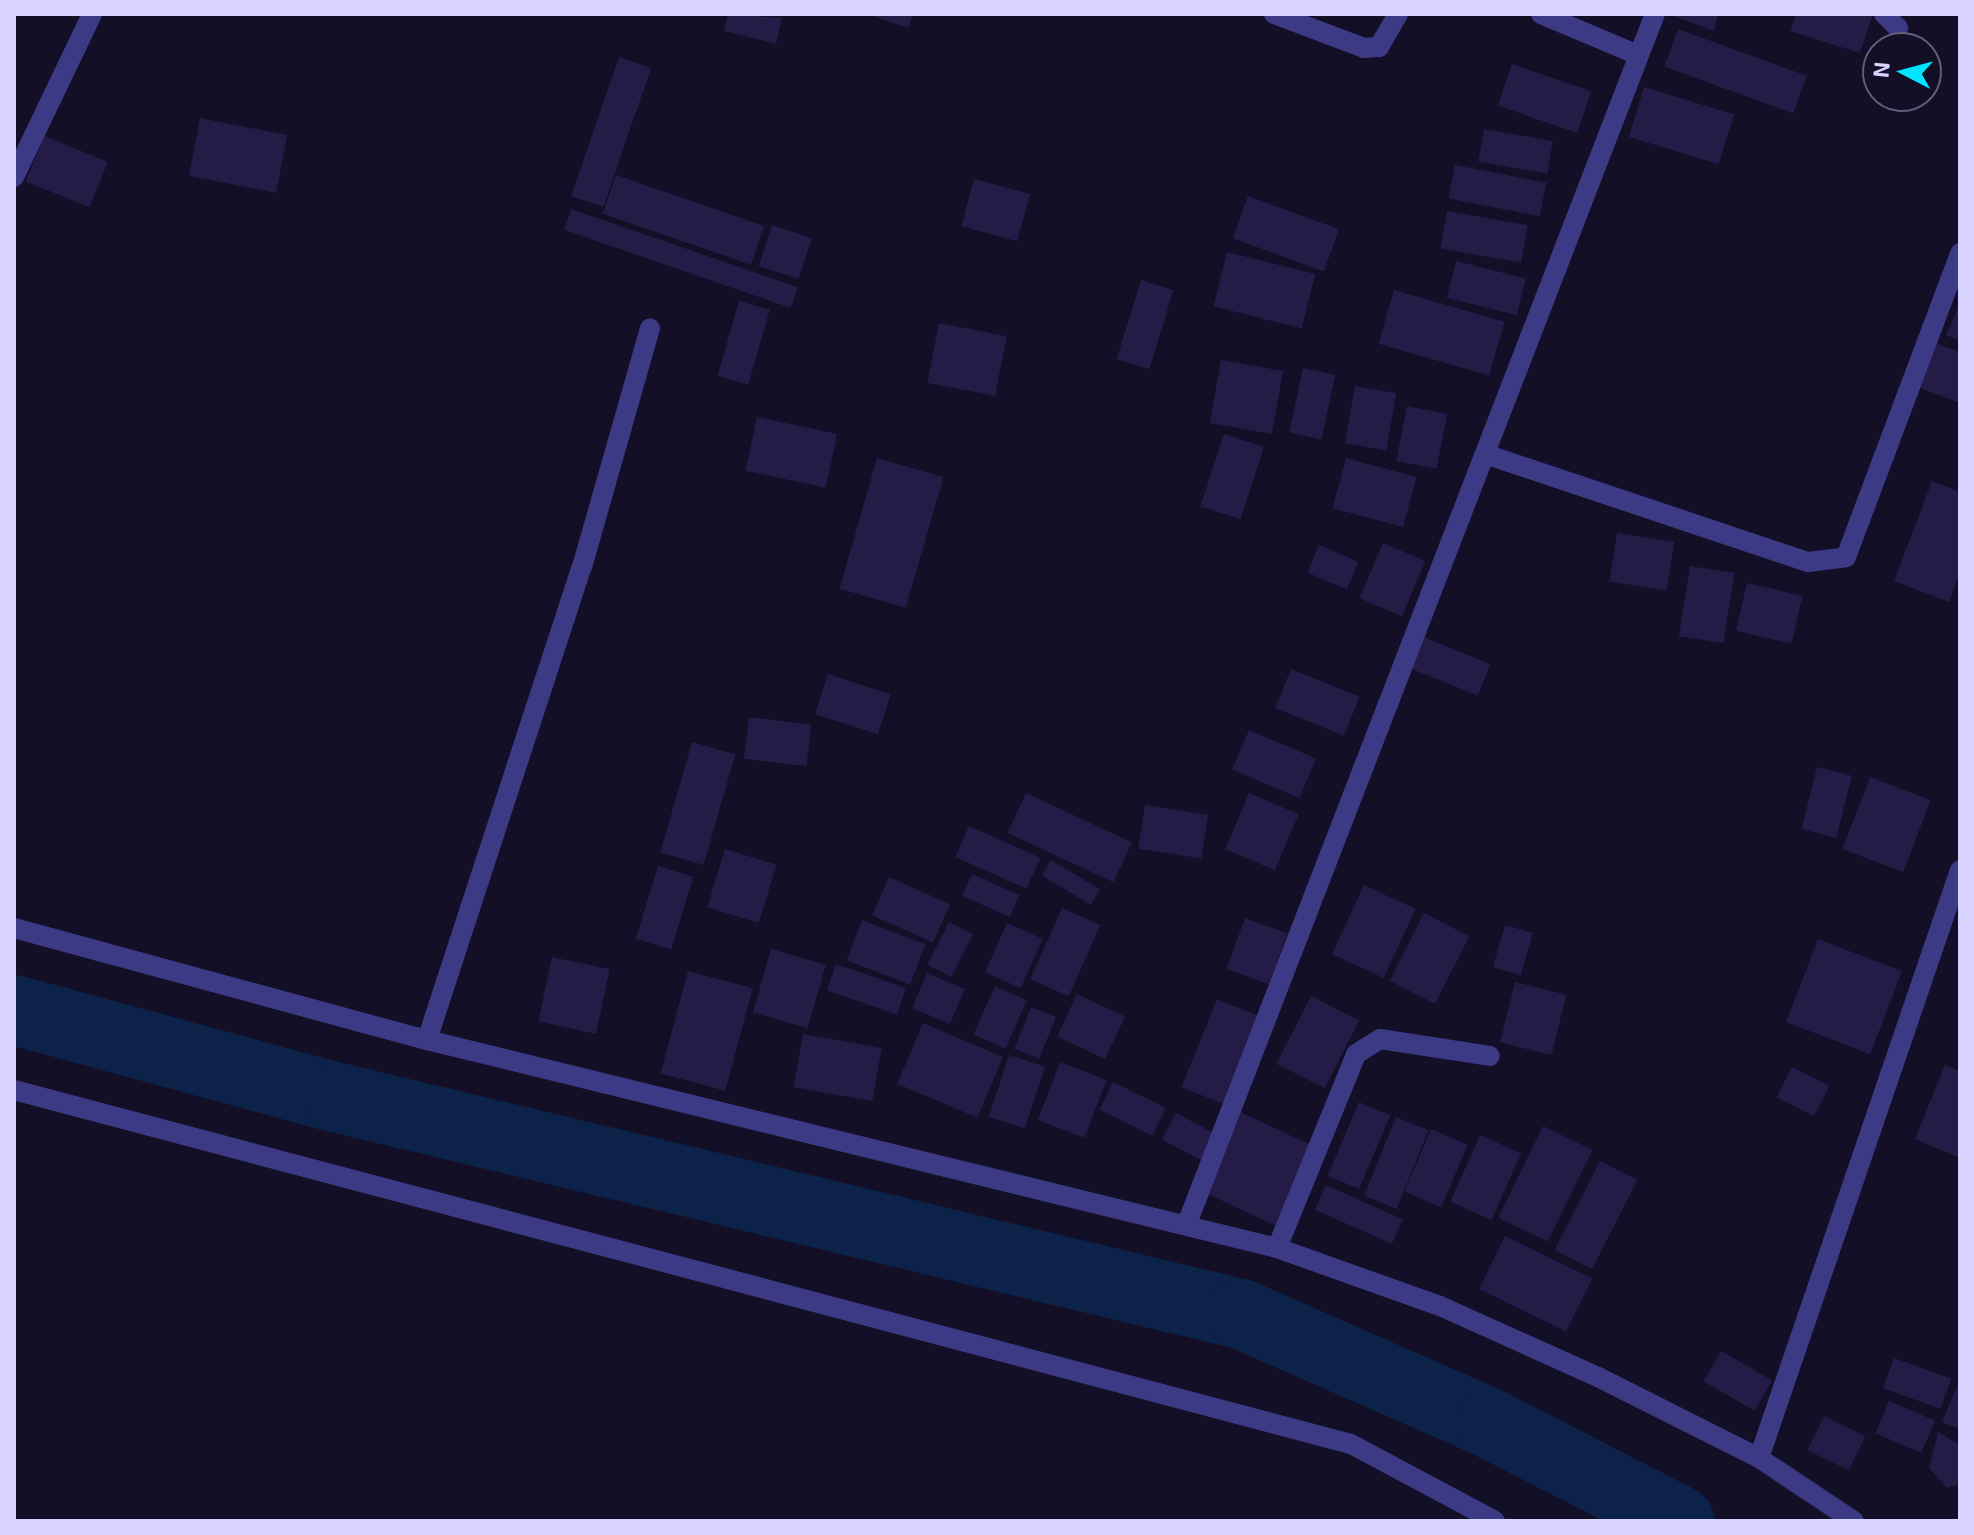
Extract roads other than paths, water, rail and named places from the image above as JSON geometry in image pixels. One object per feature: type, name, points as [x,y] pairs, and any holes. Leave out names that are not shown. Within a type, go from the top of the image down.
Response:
[{"type":"street","points":[[14,177],[92,14]]},
{"type":"street","points":[[1274,14],[1364,48],[1379,47],[1398,14]]},
{"type":"street","points":[[1541,14],[1638,55]]},
{"type":"street","points":[[1188,1221],[1655,14]]},
{"type":"street","points":[[1485,454],[1808,562],[1846,557],[1960,253]]},
{"type":"street","points":[[427,1040],[582,567],[650,329]]},
{"type":"street","points":[[1759,1458],[1960,870]]},
{"type":"street","points":[[14,928],[427,1040],[1188,1221],[1277,1248],[1519,1340],[1759,1458],[1854,1521]]},
{"type":"street","points":[[1277,1248],[1356,1054],[1380,1039],[1490,1056]]},
{"type":"street","points":[[14,1090],[1351,1444],[1495,1521]]},
{"type":"waterway","points":[[14,1010],[339,1098],[1241,1314],[1491,1424],[1680,1521]]}]
